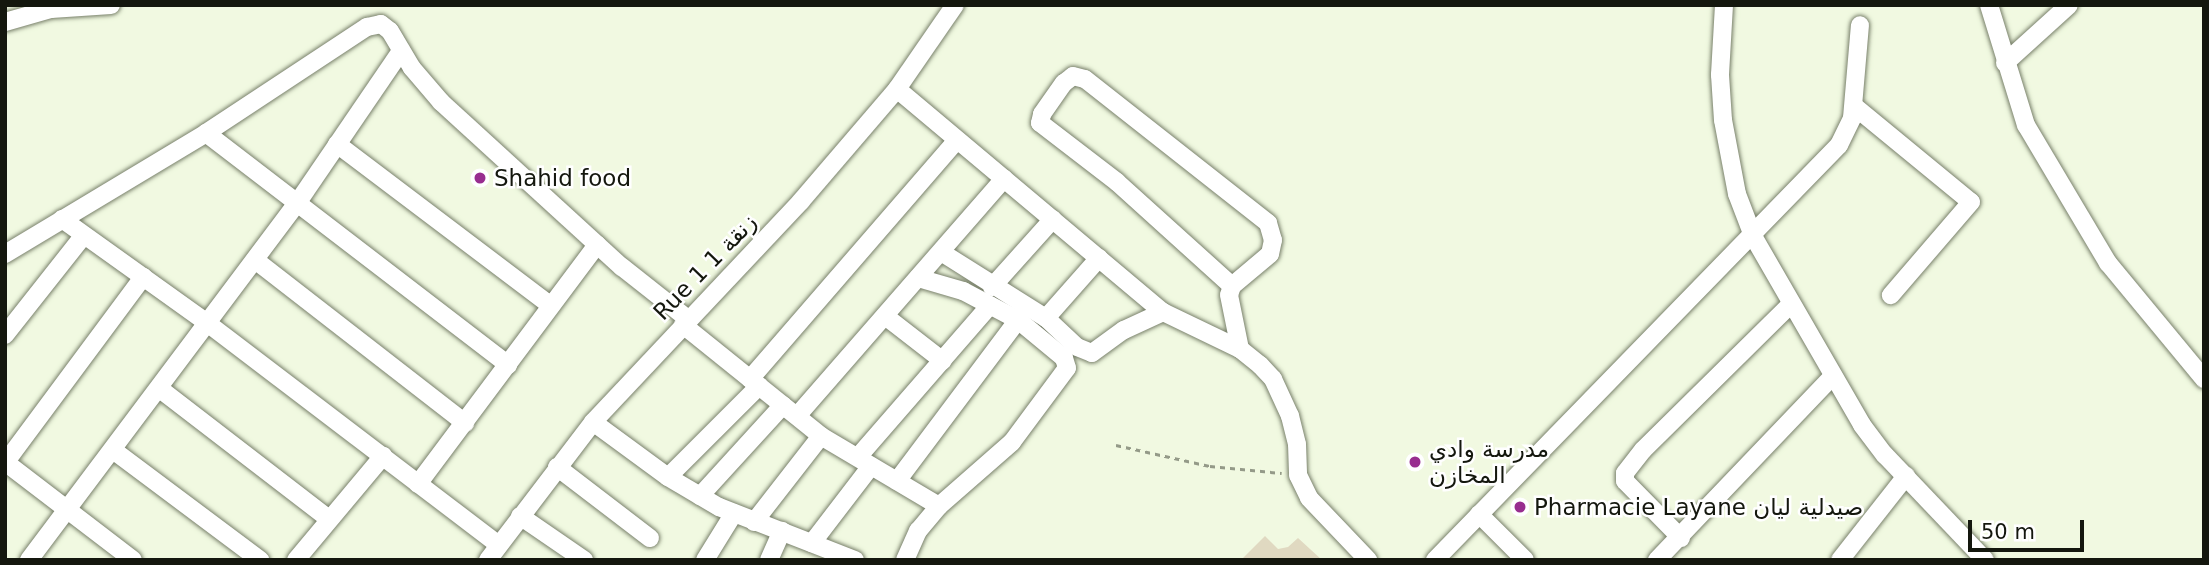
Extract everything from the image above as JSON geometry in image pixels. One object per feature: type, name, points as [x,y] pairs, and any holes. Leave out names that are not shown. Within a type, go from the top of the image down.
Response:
[{"type":"street","points":[[5,22],[51,9],[110,5]]},
{"type":"street","name":"Rue 1 زنقة 1","points":[[494,552],[556,467],[593,422],[801,201],[897,89],[955,5]]},
{"type":"street","points":[[1724,5],[1720,75],[1723,120],[1737,194],[1753,236],[1862,425],[1985,560]]},
{"type":"street","points":[[1989,5],[2026,125],[2108,263],[2204,379]]},
{"type":"street","points":[[2005,63],[2069,5]]},
{"type":"street","points":[[5,254],[206,133],[367,27],[374,24],[386,26],[401,51],[441,102],[597,245],[755,383],[821,436],[939,506]]},
{"type":"street","points":[[1435,560],[1839,145],[1848,131],[1854,106],[1860,25]]},
{"type":"street","points":[[29,560],[298,202],[401,51]]},
{"type":"street","points":[[1232,286],[1118,182],[1040,124],[1042,114],[1064,83],[1073,76],[1085,79],[1268,223],[1273,240],[1270,254],[1232,286],[1230,295],[1240,349]]},
{"type":"street","points":[[897,89],[1164,312],[1240,349],[1273,379],[1290,416],[1297,444],[1298,475],[1309,498],[1368,560]]},
{"type":"street","points":[[1854,106],[1971,202],[1891,295]]},
{"type":"street","points":[[206,133],[508,365]]},
{"type":"street","points":[[668,477],[755,383],[957,140]]},
{"type":"street","points":[[337,144],[551,306]]},
{"type":"street","points":[[700,496],[885,316],[1004,179]]},
{"type":"street","points":[[62,219],[206,322],[383,456],[494,552]]},
{"type":"street","points":[[992,287],[1053,219]]},
{"type":"street","points":[[5,335],[84,234]]},
{"type":"street","points":[[418,484],[597,245]]},
{"type":"street","points":[[941,252],[992,287],[1046,318],[1077,347],[1092,353],[1124,330],[1164,312]]},
{"type":"street","points":[[1046,318],[1099,258]]},
{"type":"street","points":[[255,260],[465,423]]},
{"type":"street","points":[[132,559],[5,463],[143,276]]},
{"type":"street","points":[[905,560],[918,531],[939,506],[1012,442],[1067,368],[1064,358],[1018,320],[963,291],[918,278]]},
{"type":"street","points":[[1681,538],[1625,481],[1625,473],[1643,450],[1791,304]]},
{"type":"street","points":[[812,543],[864,461],[990,305]]},
{"type":"street","points":[[885,316],[943,360]]},
{"type":"street","points":[[897,481],[1018,320]]},
{"type":"street","points":[[1657,560],[1681,538],[1832,376]]},
{"type":"street","points":[[160,389],[329,519]]},
{"type":"street","points":[[593,422],[668,477],[700,496],[754,522],[844,558]]},
{"type":"street","points":[[754,522],[821,436]]},
{"type":"street","points":[[113,450],[260,560]]},
{"type":"street","points":[[296,560],[383,456]]},
{"type":"street","points":[[556,467],[650,538]]},
{"type":"street","points":[[1840,560],[1906,476]]},
{"type":"street","points":[[705,560],[734,513]]},
{"type":"street","points":[[1479,514],[1525,560]]},
{"type":"street","points":[[520,516],[584,560]]},
{"type":"street","points":[[769,560],[782,531]]},
{"type":"path","points":[[1116,445],[1210,467],[1298,475]]},
{"type":"building","points":[[1265,536],[1278,549],[1288,547],[1298,538],[1322,560],[1241,560]]},
{"type":"place","name":"Shahid food","points":[[480,178]]},
{"type":"place","name":"مدرسة وادي المخازن","points":[[1415,462]]},
{"type":"place","name":"Pharmacie Layane صيدلية ليان","points":[[1520,507]]}]
